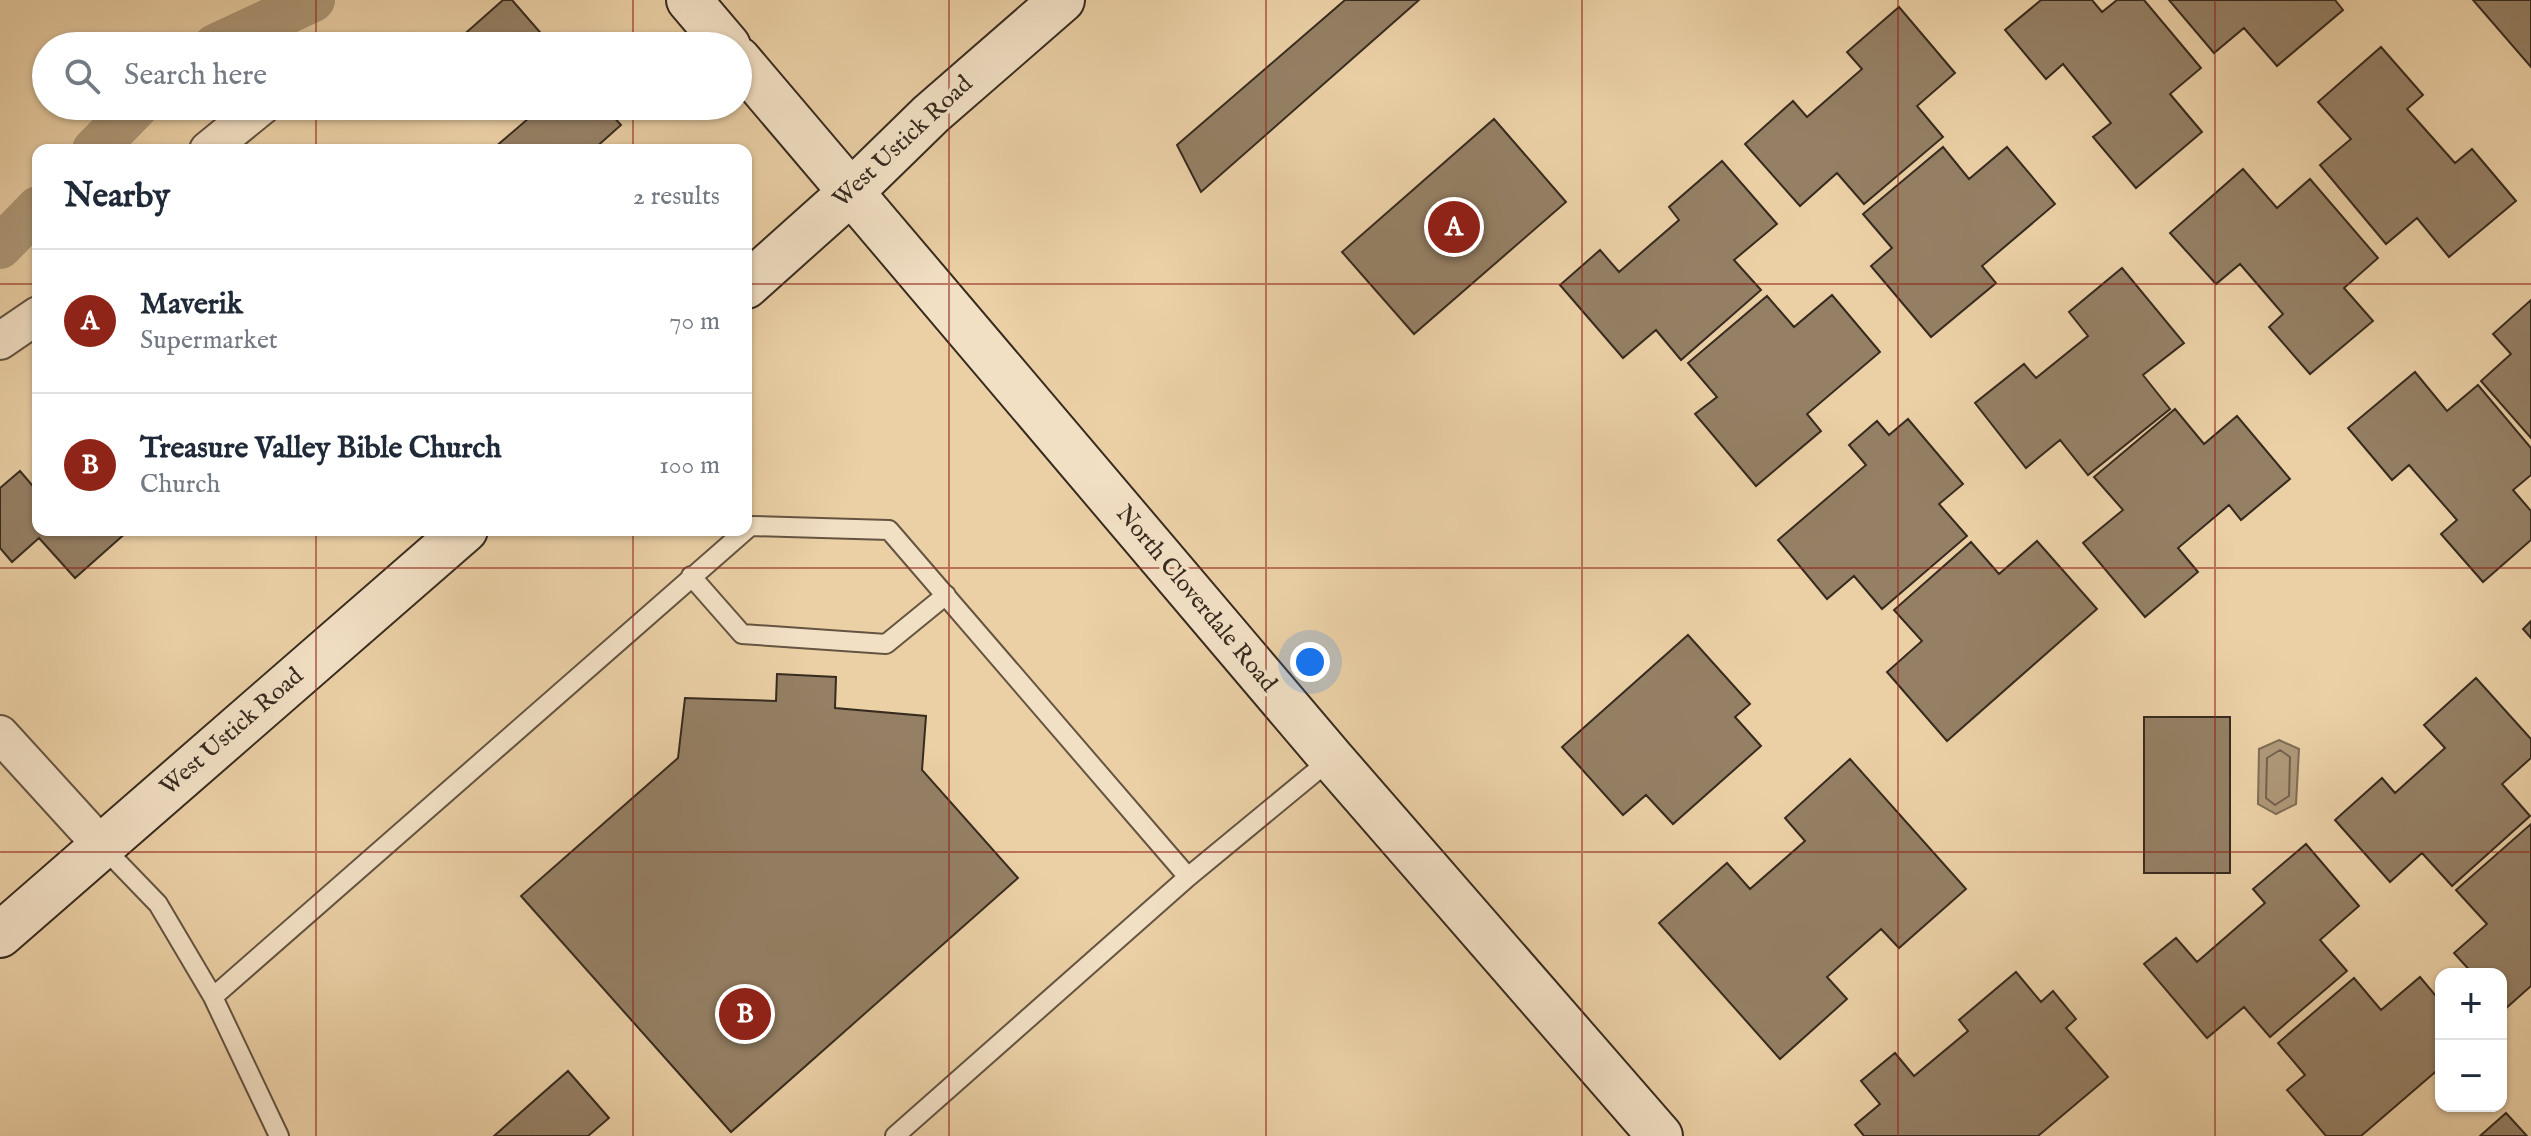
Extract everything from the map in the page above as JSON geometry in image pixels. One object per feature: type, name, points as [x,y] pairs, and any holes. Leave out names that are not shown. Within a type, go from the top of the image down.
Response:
[{"type":"main road","points":[[689,0],[716,32]]},
{"type":"main road","name":"West Ustick Road","points":[[752,281],[850,193],[931,114],[1062,0]]},
{"type":"main road","name":"North Cloverdale Road","points":[[752,76],[1332,759],[1660,1136]]},
{"type":"main road","name":"West Ustick Road","points":[[0,935],[458,536]]},
{"type":"street","points":[[215,144],[245,120]]},
{"type":"street","points":[[0,341],[32,319]]},
{"type":"street","points":[[0,734],[102,846]]},
{"type":"lane","points":[[752,526],[889,530],[1188,877]]},
{"type":"lane","points":[[213,997],[739,536]]},
{"type":"lane","points":[[691,576],[742,634],[886,644],[946,595]]},
{"type":"lane","points":[[895,1136],[1188,877],[1332,759]]},
{"type":"lane","points":[[102,846],[158,904],[213,997],[279,1136]]},
{"type":"water","points":[[2279,740],[2299,749],[2296,804],[2276,814],[2258,804],[2259,749]]},
{"type":"building","points":[[503,0],[512,0],[540,32],[467,32]]},
{"type":"building","points":[[1345,0],[1419,0],[1201,192],[1177,145]]},
{"type":"building","points":[[2041,0],[2092,0],[2102,12],[2117,0],[2144,0],[2201,68],[2170,94],[2202,132],[2136,188],[2093,137],[2111,123],[2063,64],[2046,79],[2005,30]]},
{"type":"building","points":[[2169,0],[2335,0],[2343,10],[2277,66],[2244,28],[2214,53]]},
{"type":"building","points":[[2473,0],[2531,0],[2531,67]]},
{"type":"building","points":[[1899,7],[1955,73],[1917,106],[1943,137],[1864,204],[1837,173],[1800,206],[1745,144],[1793,101],[1807,117],[1862,69],[1847,52]]},
{"type":"building","points":[[2381,47],[2423,95],[2407,109],[2455,163],[2472,149],[2516,201],[2449,257],[2417,218],[2386,244],[2320,165],[2351,139],[2318,102]]},
{"type":"building","points":[[1494,119],[1566,202],[1414,334],[1342,252]]},
{"type":"building","points":[[527,120],[617,120],[621,125],[600,144],[499,144]]},
{"type":"building","points":[[1943,147],[1969,179],[2007,147],[2055,204],[1982,266],[1996,283],[1931,337],[1871,266],[1892,248],[1863,214]]},
{"type":"building","points":[[1722,161],[1777,224],[1734,260],[1761,290],[1681,360],[1656,330],[1623,358],[1560,285],[1600,250],[1619,272],[1679,220],[1669,207]]},
{"type":"building","points":[[2243,169],[2277,208],[2310,179],[2378,258],[2344,288],[2373,321],[2310,374],[2269,327],[2283,314],[2240,264],[2216,284],[2170,233]]},
{"type":"building","points":[[2122,268],[2184,343],[2143,375],[2170,409],[2088,475],[2060,440],[2026,468],[1975,403],[2024,364],[2036,378],[2088,336],[2069,312]]},
{"type":"building","points":[[1832,295],[1880,352],[1807,414],[1821,431],[1756,486],[1695,414],[1717,397],[1688,363],[1767,296],[1794,327]]},
{"type":"building","points":[[2531,300],[2531,438],[2481,381],[2511,354],[2493,334]]},
{"type":"building","points":[[2415,372],[2447,411],[2478,385],[2531,448],[2531,475],[2513,490],[2531,511],[2531,540],[2483,582],[2441,534],[2457,520],[2409,465],[2392,480],[2348,428]]},
{"type":"building","points":[[2175,409],[2204,444],[2237,416],[2290,479],[2241,520],[2229,505],[2178,548],[2198,572],[2145,617],[2083,543],[2123,510],[2094,477]]},
{"type":"building","points":[[1908,419],[1963,484],[1939,504],[1967,536],[1882,609],[1854,576],[1827,599],[1778,540],[1866,465],[1849,445],[1877,421],[1889,435]]},
{"type":"building","points":[[20,471],[32,485],[32,536],[122,536],[75,578],[39,538],[12,562],[0,548],[0,488]]},
{"type":"building","points":[[2037,541],[2097,609],[1947,741],[1887,672],[1922,641],[1894,610],[1971,542],[1999,574]]},
{"type":"building","points":[[2531,621],[2531,638],[2523,629]]},
{"type":"building","points":[[1688,635],[1750,704],[1735,717],[1761,746],[1673,824],[1646,795],[1623,815],[1562,747]]},
{"type":"building","points":[[777,674],[836,677],[835,708],[926,716],[922,770],[1018,878],[731,1132],[521,896],[678,758],[685,698],[776,701]]},
{"type":"building","points":[[2476,678],[2531,739],[2531,758],[2502,784],[2530,816],[2452,886],[2422,853],[2390,882],[2335,820],[2382,778],[2395,793],[2445,748],[2424,725]]},
{"type":"building","points":[[2144,717],[2230,717],[2230,873],[2144,873]]},
{"type":"building","points":[[1850,759],[1966,889],[1899,948],[1881,929],[1827,977],[1847,999],[1780,1059],[1659,923],[1727,863],[1750,889],[1805,841],[1785,818]]},
{"type":"building","points":[[2531,824],[2531,986],[2507,1007],[2507,968],[2468,968],[2454,953],[2487,924],[2456,890]]},
{"type":"building","points":[[2306,844],[2359,906],[2320,940],[2347,971],[2270,1037],[2244,1007],[2207,1038],[2144,964],[2176,938],[2197,962],[2265,903],[2253,889]]},
{"type":"building","points":[[2016,972],[2041,1002],[2053,991],[2076,1019],[2066,1028],[2108,1077],[2038,1136],[1864,1136],[1855,1125],[1880,1104],[1861,1081],[1895,1053],[1914,1076],[1968,1031],[1959,1020]]},
{"type":"building","points":[[2420,977],[2435,995],[2435,1072],[2361,1136],[2326,1136],[2287,1090],[2305,1075],[2278,1043],[2354,978],[2381,1010]]},
{"type":"building","points":[[568,1071],[609,1118],[588,1136],[494,1136]]},
{"type":"building","points":[[2506,1113],[2527,1136],[2480,1136]]},
{"type":"waterway","points":[[245,32],[313,0]]},
{"type":"waterway","points":[[100,144],[123,120]]},
{"type":"waterway","points":[[0,247],[32,214]]},
{"type":"place","name":"Maverik","points":[[1454,227]]},
{"type":"place","name":"Treasure Valley Bible Church","points":[[745,1014]]}]
